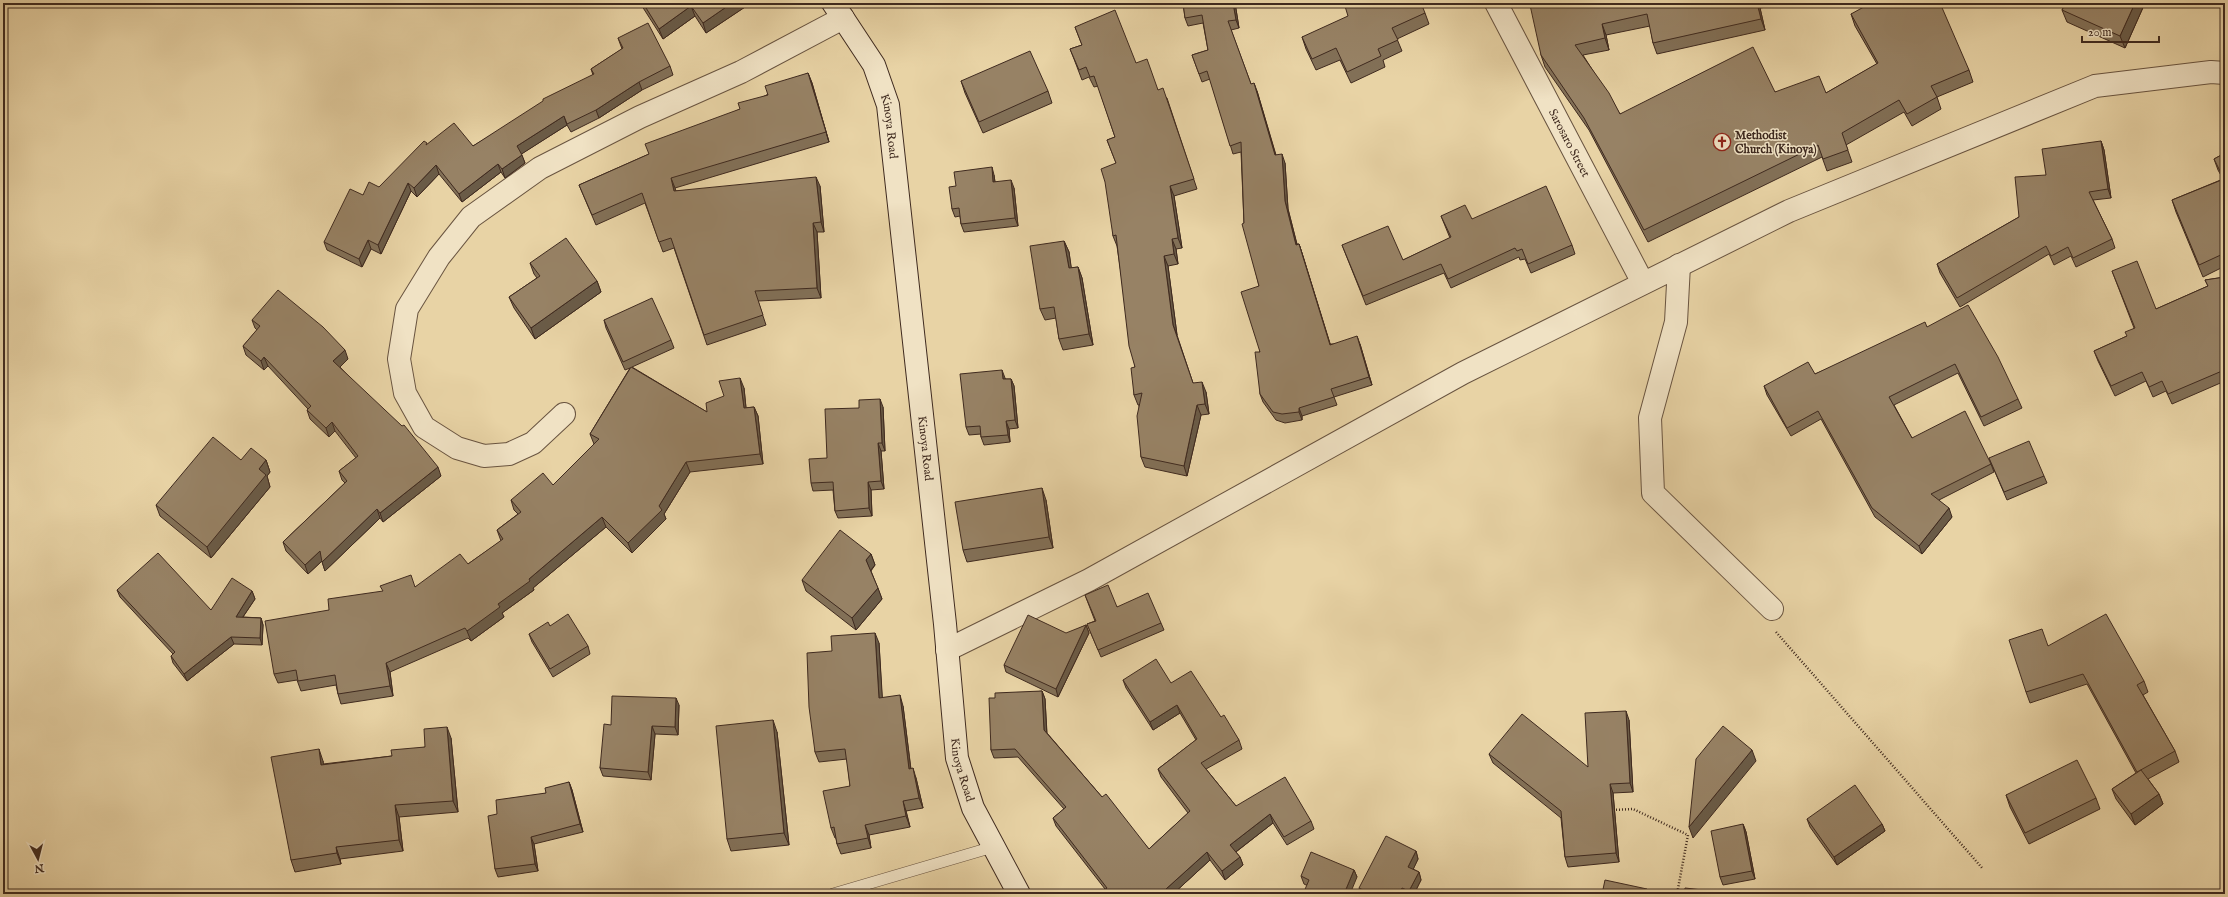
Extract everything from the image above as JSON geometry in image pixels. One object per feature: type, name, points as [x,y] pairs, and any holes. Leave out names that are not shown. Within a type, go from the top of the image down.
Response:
[{"type":"street","name":"Sarosaro Street","points":[[1501,5],[1643,284]]},
{"type":"street","points":[[564,414],[533,443],[509,454],[484,456],[457,448],[424,427],[405,393],[399,359],[407,309],[439,258],[471,217],[540,168],[640,117],[741,72],[838,10]]},
{"type":"street","name":"Kinoya Road","points":[[838,10],[874,64],[888,105],[947,650],[957,758],[973,808],[1019,894]]},
{"type":"street","points":[[947,650],[1089,580],[1463,373],[1789,211],[2095,86],[2211,72],[2225,73]]},
{"type":"street","points":[[1679,265],[1676,322],[1650,418],[1653,493],[1772,609]]},
{"type":"lane","points":[[832,894],[993,847]]},
{"type":"path","points":[[1772,609],[1776,635],[1983,869]]},
{"type":"path","points":[[1605,810],[1633,809],[1688,835],[1677,894]]},
{"type":"building","points":[[643,3],[732,3],[703,23],[691,6],[659,29]]},
{"type":"building","points":[[1183,3],[1233,3],[1236,20],[1228,21],[1251,84],[1254,83],[1275,155],[1282,154],[1285,201],[1296,245],[1299,244],[1330,345],[1357,336],[1369,377],[1331,389],[1334,397],[1299,408],[1299,412],[1282,414],[1273,412],[1260,394],[1255,352],[1260,352],[1241,292],[1259,286],[1242,224],[1244,223],[1241,142],[1230,146],[1207,71],[1199,74],[1192,55],[1208,50],[1202,15],[1185,18]]},
{"type":"building","points":[[1344,3],[1421,3],[1425,13],[1392,28],[1398,40],[1378,49],[1381,56],[1347,72],[1336,48],[1312,59],[1302,37],[1348,16]]},
{"type":"building","points":[[1541,3],[1757,3],[1761,19],[1653,43],[1647,14],[1602,24],[1605,38],[1575,45],[1609,93],[1620,114],[1753,47],[1775,92],[1819,76],[1826,93],[1878,63],[1851,14],[1871,3],[1884,3],[1885,5],[1890,3],[1940,3],[1969,70],[1931,86],[1937,97],[1907,114],[1899,100],[1842,133],[1848,150],[1823,159],[1818,145],[1644,230],[1584,118],[1541,55],[1530,5]]},
{"type":"building","points":[[2066,3],[2135,3],[2120,36],[2062,10]]},
{"type":"building","points":[[1115,10],[1136,63],[1147,59],[1158,90],[1163,88],[1194,179],[1170,186],[1178,238],[1172,239],[1174,254],[1164,256],[1173,325],[1193,383],[1202,382],[1205,404],[1197,405],[1184,466],[1141,457],[1137,416],[1142,393],[1134,395],[1131,368],[1135,367],[1129,346],[1116,235],[1113,236],[1105,182],[1101,169],[1116,163],[1107,140],[1115,137],[1094,76],[1090,77],[1086,67],[1079,70],[1070,49],[1082,45],[1075,27]]},
{"type":"building","points":[[648,23],[670,66],[639,82],[596,110],[567,124],[564,116],[517,146],[522,155],[502,169],[498,164],[459,194],[436,165],[414,188],[408,183],[378,245],[368,240],[359,259],[324,242],[350,189],[363,195],[369,182],[379,187],[424,141],[427,143],[426,145],[454,123],[473,146],[543,101],[543,99],[594,74],[591,69],[623,48],[618,38]]},
{"type":"building","points":[[1030,51],[1048,91],[979,122],[961,81]]},
{"type":"building","points":[[808,73],[826,132],[671,178],[674,191],[816,177],[821,222],[813,223],[817,288],[755,291],[763,315],[704,335],[671,238],[659,242],[642,193],[592,215],[579,185],[649,154],[645,144],[740,109],[738,103],[768,95],[765,86]]},
{"type":"building","points":[[2101,141],[2108,189],[2089,192],[2112,239],[2073,258],[2068,247],[2051,256],[2046,246],[1957,298],[1937,264],[2019,217],[2015,177],[2046,175],[2042,149]]},
{"type":"building","points":[[2225,153],[2225,253],[2199,265],[2172,200],[2224,179],[2214,159]]},
{"type":"building","points":[[992,167],[993,182],[1011,180],[1015,218],[961,224],[959,208],[952,209],[949,187],[956,186],[954,172]]},
{"type":"building","points":[[1546,186],[1572,245],[1528,264],[1522,249],[1517,251],[1515,248],[1448,279],[1441,264],[1363,296],[1342,245],[1388,226],[1403,260],[1451,237],[1441,216],[1465,205],[1472,219]]},
{"type":"building","points":[[566,238],[597,281],[531,328],[509,297],[540,276],[530,263]]},
{"type":"building","points":[[1064,241],[1069,268],[1078,267],[1089,334],[1059,339],[1054,307],[1040,309],[1030,246]]},
{"type":"building","points":[[2137,261],[2156,309],[2208,286],[2205,280],[2225,277],[2225,379],[2222,371],[2168,394],[2162,381],[2149,387],[2142,372],[2111,386],[2094,351],[2127,336],[2125,332],[2135,328],[2112,271]]},
{"type":"building","points":[[278,290],[323,327],[345,350],[333,361],[402,426],[404,425],[438,467],[380,513],[377,509],[322,562],[320,551],[305,565],[283,542],[347,481],[339,471],[358,456],[332,422],[326,428],[307,410],[311,406],[264,357],[261,361],[243,346],[260,326],[252,320]]},
{"type":"building","points":[[652,298],[671,340],[623,362],[604,320]]},
{"type":"building","points":[[1968,305],[1998,357],[2018,399],[1981,417],[1955,364],[1889,397],[1912,438],[1965,411],[1991,464],[1931,494],[1949,508],[1919,546],[1872,508],[1818,411],[1787,428],[1764,386],[1808,362],[1815,374],[1925,322],[1927,327]]},
{"type":"building","points":[[631,367],[707,412],[706,403],[724,396],[719,381],[740,378],[744,408],[754,407],[760,454],[686,462],[659,506],[662,510],[628,543],[602,517],[529,579],[530,581],[498,604],[500,607],[467,631],[465,628],[386,663],[390,686],[338,694],[335,675],[298,681],[296,670],[274,674],[265,621],[329,610],[328,599],[383,591],[380,586],[411,575],[415,587],[460,554],[468,564],[503,539],[497,530],[521,512],[511,500],[543,473],[553,485],[599,439],[590,434]]},
{"type":"building","points":[[1002,370],[1003,379],[1011,379],[1015,420],[1006,421],[1008,435],[981,437],[980,426],[966,427],[960,374]]},
{"type":"building","points":[[880,399],[882,443],[878,443],[881,481],[868,482],[869,508],[835,511],[833,482],[811,483],[809,459],[827,458],[825,409],[859,408],[859,400]]},
{"type":"building","points":[[213,437],[241,460],[251,448],[266,460],[259,469],[266,475],[207,547],[156,505]]},
{"type":"building","points":[[2029,441],[2044,476],[2004,492],[1989,458]]},
{"type":"building","points":[[1042,488],[1049,537],[963,550],[955,502]]},
{"type":"building","points":[[840,530],[871,554],[866,560],[878,588],[852,618],[802,580]]},
{"type":"building","points":[[158,553],[211,610],[232,578],[252,591],[236,617],[261,618],[260,638],[231,637],[184,674],[171,656],[175,652],[117,590]]},
{"type":"building","points":[[1108,585],[1117,607],[1148,593],[1161,623],[1098,650],[1087,624],[1096,621],[1085,595]]},
{"type":"building","points":[[568,614],[588,646],[550,669],[529,634],[548,622],[550,626]]},
{"type":"building","points":[[2106,614],[2144,681],[2137,685],[2175,751],[2137,772],[2083,674],[2026,692],[2009,640],[2042,629],[2048,646]]},
{"type":"building","points":[[1028,615],[1066,633],[1086,625],[1056,689],[1004,665]]},
{"type":"building","points":[[875,633],[879,698],[900,695],[909,769],[913,768],[919,798],[903,801],[906,816],[865,825],[868,838],[837,844],[834,827],[831,828],[823,791],[850,786],[845,749],[815,752],[809,707],[807,653],[832,651],[831,636]]},
{"type":"building","points":[[1156,659],[1171,683],[1191,671],[1221,717],[1224,715],[1239,740],[1201,763],[1236,806],[1285,777],[1311,821],[1284,837],[1270,814],[1230,845],[1240,857],[1222,871],[1207,852],[1166,889],[1170,894],[1106,894],[1103,891],[1107,888],[1053,818],[1066,807],[1015,749],[991,750],[989,698],[995,698],[995,693],[1042,691],[1044,730],[1102,797],[1106,794],[1149,849],[1190,811],[1158,769],[1197,739],[1177,705],[1150,722],[1123,680]]},
{"type":"building","points":[[612,696],[676,698],[675,727],[652,726],[648,772],[600,768],[604,724],[611,725]]},
{"type":"building","points":[[1626,711],[1630,783],[1610,784],[1616,853],[1565,857],[1561,811],[1489,754],[1522,714],[1588,767],[1585,713]]},
{"type":"building","points":[[773,720],[784,833],[727,839],[716,726]]},
{"type":"building","points":[[1723,726],[1752,750],[1689,827],[1696,759]]},
{"type":"building","points":[[447,727],[453,801],[395,805],[399,840],[336,847],[337,853],[291,860],[271,757],[319,749],[321,765],[392,756],[391,750],[425,747],[424,729]]},
{"type":"building","points":[[2077,760],[2096,798],[2025,833],[2006,795]]},
{"type":"building","points":[[2141,770],[2159,794],[2131,814],[2112,789]]},
{"type":"building","points":[[569,782],[580,824],[531,837],[535,864],[495,869],[488,816],[497,814],[496,800],[546,793],[545,788]]},
{"type":"building","points":[[1855,785],[1882,824],[1834,857],[1807,819]]},
{"type":"building","points":[[1743,824],[1752,871],[1720,877],[1711,831]]},
{"type":"building","points":[[1386,836],[1416,851],[1408,867],[1419,872],[1409,891],[1402,888],[1399,894],[1371,894],[1359,888]]},
{"type":"building","points":[[1311,852],[1354,870],[1344,894],[1303,894],[1309,880],[1301,876]]},
{"type":"building","points":[[1605,880],[1647,889],[1646,894],[1602,894]]},
{"type":"building","points":[[1685,888],[1720,892],[1720,894],[1684,894]]},
{"type":"place","name":"Methodist Church (Kinoya)","points":[[1722,142]]}]
